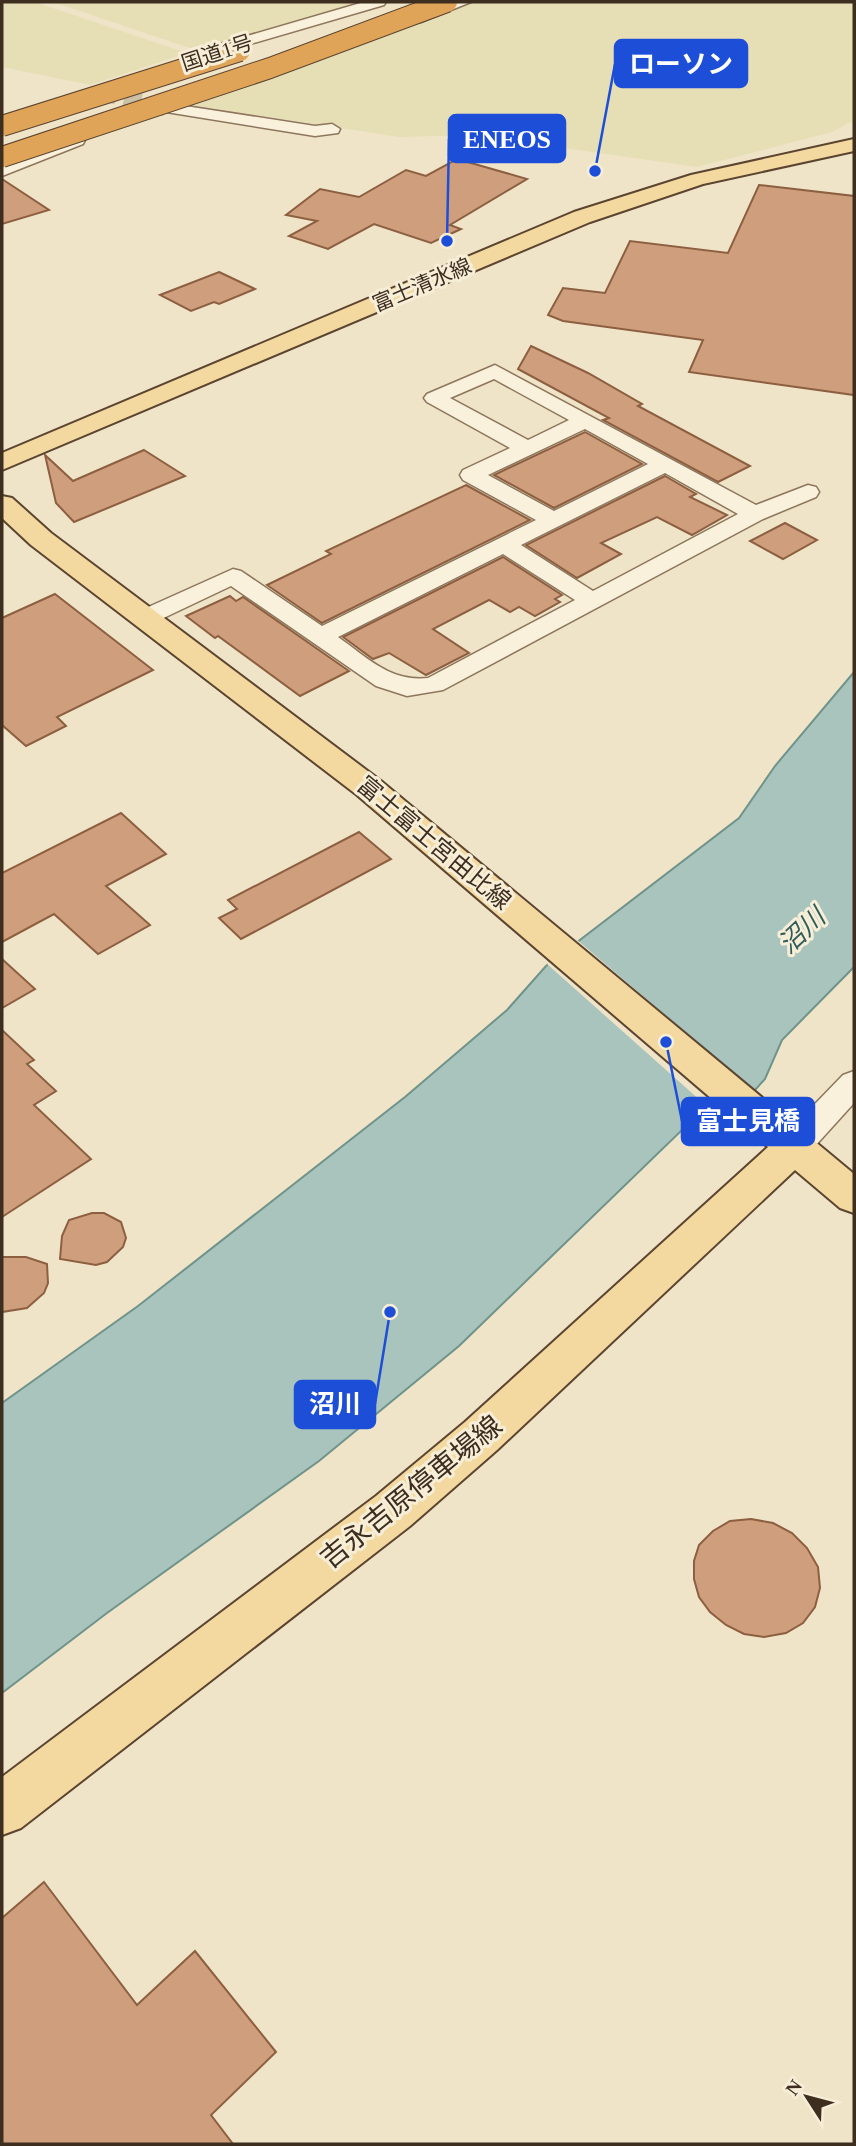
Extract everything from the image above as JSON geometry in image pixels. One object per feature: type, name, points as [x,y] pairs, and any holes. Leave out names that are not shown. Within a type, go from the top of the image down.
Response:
[{"type":"highway","points":[[2,126],[315,27],[407,2]]},
{"type":"highway","name":"国道1号","points":[[2,136],[414,2]]},
{"type":"highway","points":[[2,157],[270,68],[447,2]]},
{"type":"highway","name":"国道1号","points":[[2,148],[447,2]]},
{"type":"main road","name":"富士清水線","points":[[2,462],[582,217],[698,178],[854,145]]},
{"type":"main road","name":"富士富士宮由比線","points":[[2,504],[41,539],[369,788],[854,1196]]},
{"type":"main road","name":"吉永吉原停車場線","points":[[2,1809],[403,1503],[481,1436],[787,1139]]},
{"type":"street","points":[[2,116],[96,90],[379,2]]},
{"type":"street","points":[[2,171],[60,146],[464,2]]},
{"type":"street","points":[[169,108],[315,131],[332,129]]},
{"type":"street","points":[[527,448],[434,398],[495,371],[755,514]]},
{"type":"street","points":[[553,520],[471,475],[585,421]]},
{"type":"street","points":[[319,637],[664,466]]},
{"type":"street","points":[[144,618],[233,576],[385,681],[407,688],[434,685],[755,514],[808,492]]},
{"type":"street","points":[[505,545],[593,601]]},
{"type":"street","points":[[787,1139],[854,1083]]},
{"type":"shaded area","points":[[2,2],[35,2],[187,53],[90,85],[2,67]]},
{"type":"shaded area","points":[[53,2],[363,2],[196,50]]},
{"type":"shaded area","points":[[476,2],[854,2],[854,120],[832,132],[697,167],[474,135],[399,137],[185,104]]},
{"type":"water","points":[[854,672],[854,967],[782,1040],[765,1079],[739,1108],[685,1127],[459,1346],[319,1461],[107,1613],[2,1693],[2,1403],[138,1306],[405,1097],[507,1010],[546,966],[739,818],[775,766]]},
{"type":"pier","points":[[576,939],[757,1093],[741,1111],[720,1118],[547,964]]},
{"type":"building","points":[[457,159],[527,179],[450,225],[461,229],[431,243],[374,224],[328,249],[289,236],[317,221],[286,215],[320,189],[359,197],[406,170],[426,176]]},
{"type":"building","points":[[2,179],[49,210],[2,224]]},
{"type":"building","points":[[759,185],[854,196],[854,395],[689,372],[703,340],[563,321],[548,315],[563,288],[605,293],[630,241],[728,253]]},
{"type":"building","points":[[219,272],[255,289],[219,304],[214,302],[191,311],[160,295]]},
{"type":"building","points":[[531,346],[588,373],[642,404],[638,406],[750,466],[718,482],[603,420],[609,418],[518,369]]},
{"type":"building","points":[[585,432],[642,464],[554,508],[494,475]]},
{"type":"building","points":[[144,450],[185,476],[74,522],[56,503],[45,455],[73,481]]},
{"type":"building","points":[[665,476],[696,494],[690,497],[727,515],[692,535],[657,517],[601,543],[621,554],[577,578],[526,545]]},
{"type":"building","points":[[466,485],[530,520],[322,623],[267,585],[331,554],[326,551]]},
{"type":"building","points":[[785,523],[817,540],[783,559],[750,541]]},
{"type":"building","points":[[503,557],[562,595],[555,599],[560,602],[535,616],[519,607],[510,612],[489,600],[433,629],[469,653],[426,675],[389,653],[373,659],[343,637]]},
{"type":"building","points":[[55,594],[153,670],[57,717],[66,726],[26,746],[2,725],[2,618]]},
{"type":"building","points":[[230,596],[236,601],[243,597],[349,671],[300,696],[186,616]]},
{"type":"building","points":[[121,813],[166,854],[106,886],[150,925],[98,954],[54,914],[2,942],[2,873]]},
{"type":"building","points":[[359,832],[391,859],[241,939],[219,918],[237,909],[228,900]]},
{"type":"building","points":[[2,959],[35,989],[2,1008]]},
{"type":"building","points":[[2,1030],[34,1060],[27,1064],[56,1091],[34,1105],[91,1159],[2,1217]]},
{"type":"building","points":[[92,1213],[104,1213],[121,1222],[126,1238],[123,1247],[107,1262],[96,1265],[60,1259],[62,1236],[69,1220]]},
{"type":"building","points":[[2,1257],[26,1257],[47,1264],[48,1283],[44,1293],[27,1308],[2,1312]]},
{"type":"building","points":[[751,1519],[773,1523],[792,1533],[807,1548],[818,1567],[820,1588],[815,1607],[803,1623],[786,1633],[764,1637],[744,1634],[726,1625],[710,1612],[699,1597],[694,1579],[694,1561],[699,1545],[713,1531],[730,1521]]},
{"type":"building","points":[[44,1882],[137,2005],[195,1951],[276,2052],[211,2115],[233,2144],[2,2144],[2,1918]]},
{"type":"tunnel","points":[[100,92],[166,108]]},
{"type":"place","name":"ローソン","points":[[595,171]]},
{"type":"place","name":"ENEOS","points":[[447,241]]},
{"type":"place","name":"富士見橋","points":[[666,1042]]},
{"type":"place","name":"沼川","points":[[390,1312]]}]
